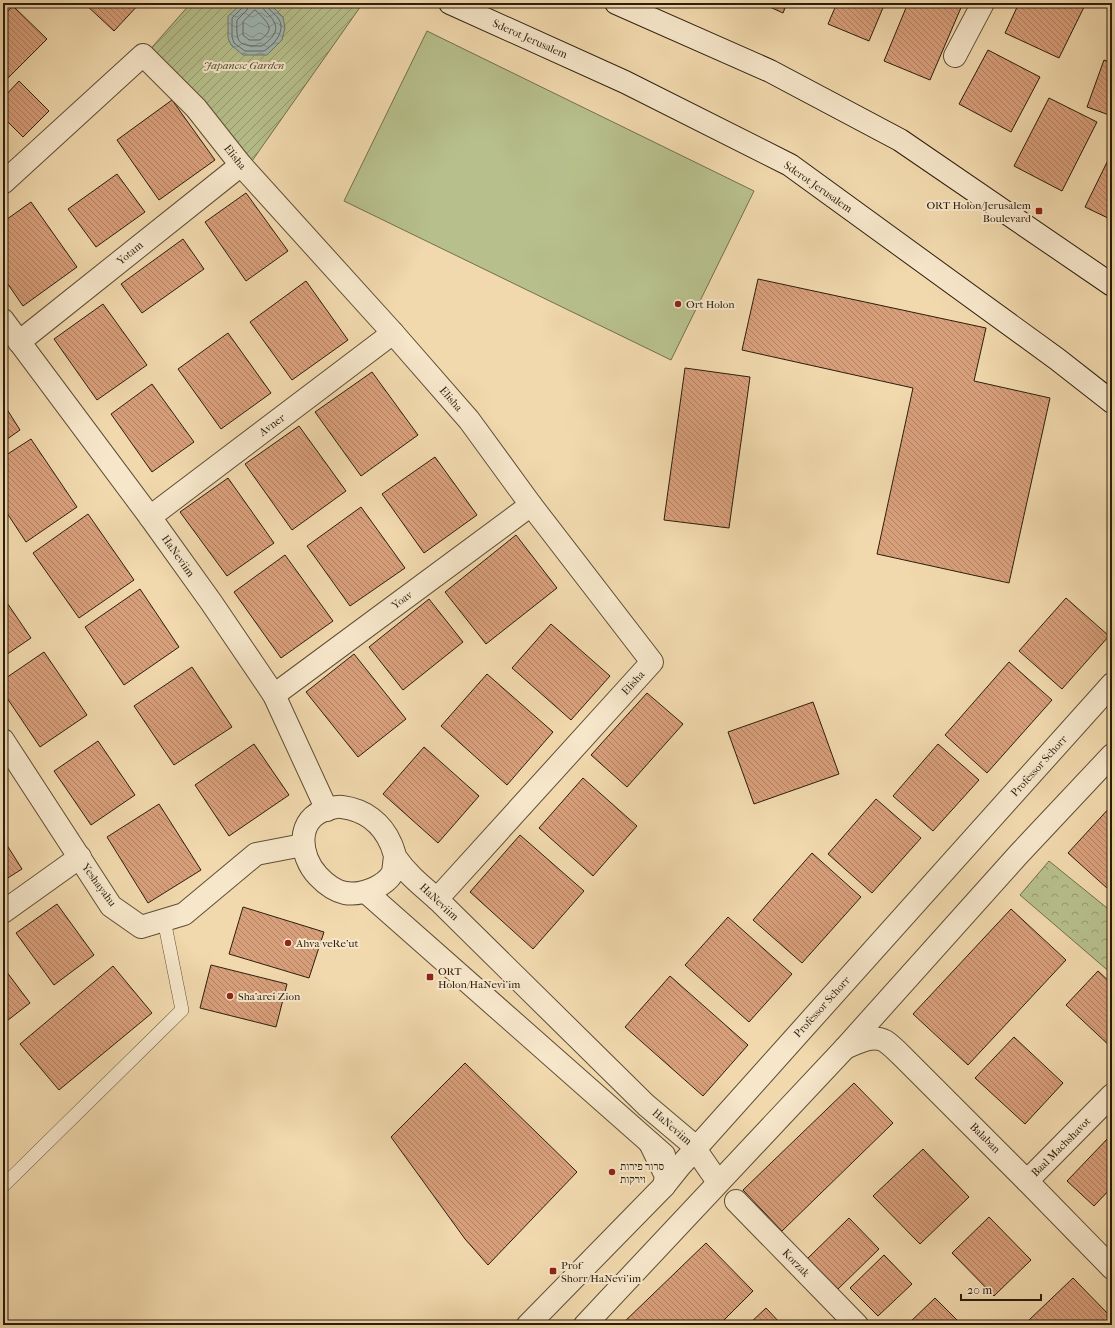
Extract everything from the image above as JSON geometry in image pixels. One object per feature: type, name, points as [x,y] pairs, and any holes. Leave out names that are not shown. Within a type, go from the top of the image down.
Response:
[{"type":"street","name":"Sderot Jerusalem","points":[[450,3],[625,82],[790,165],[1056,359],[1112,402]]},
{"type":"street","points":[[616,3],[770,71],[900,140],[1112,284]]},
{"type":"street","points":[[955,56],[982,3]]},
{"type":"street","name":"Elisha","points":[[3,183],[143,55],[196,108],[241,165],[393,333],[469,420],[531,506],[652,662],[437,899]]},
{"type":"street","name":"Yotam","points":[[19,342],[241,165]]},
{"type":"street","name":"HaNeviim","points":[[3,320],[150,517],[211,602],[274,696],[327,810]]},
{"type":"street","name":"Avner","points":[[150,517],[393,333]]},
{"type":"street","name":"Yoav","points":[[274,696],[531,506]]},
{"type":"street","name":"Professor Schorr","points":[[528,1325],[664,1186],[680,1166],[1112,684]]},
{"type":"street","name":"Yeshayahu","points":[[3,740],[111,906],[141,927],[184,914],[256,854],[303,845]]},
{"type":"street","points":[[585,1325],[845,1048],[1018,855],[1112,755]]},
{"type":"street","points":[[340,806],[355,809],[372,818],[383,830],[391,843],[395,857],[392,874],[382,884],[366,892],[355,894],[344,893],[331,888],[317,875],[308,861],[303,845],[304,834],[306,826],[311,819],[318,812],[327,810],[340,806]]},
{"type":"street","name":"HaNeviim","points":[[395,857],[412,878],[437,899],[646,1105],[696,1149],[718,1182]]},
{"type":"street","points":[[3,912],[80,858]]},
{"type":"street","points":[[366,892],[650,1143],[680,1166],[718,1182]]},
{"type":"street","name":"Balaban","points":[[845,1048],[864,1040],[875,1038],[884,1040],[902,1056],[1112,1268]]},
{"type":"street","name":"Baal Machshavot","points":[[1027,1181],[1112,1095]]},
{"type":"street","points":[[650,1143],[666,1176],[664,1186]]},
{"type":"street","name":"Korzak","points":[[736,1201],[856,1325]]},
{"type":"lane","points":[[3,1186],[182,1010],[164,920]]},
{"type":"green space","name":"Japanese Garden","points":[[191,3],[363,3],[252,161],[146,54]]},
{"type":"green space","points":[[427,31],[754,191],[671,360],[344,201]]},
{"type":"green space","points":[[1049,861],[1112,912],[1112,974],[1020,895]]},
{"type":"water","points":[[242,3],[269,3],[283,17],[285,28],[282,40],[267,55],[243,55],[231,45],[228,38],[228,16]]},
{"type":"building","points":[[84,3],[140,3],[114,31]]},
{"type":"building","points":[[761,3],[787,3],[783,13]]},
{"type":"building","points":[[837,3],[885,3],[869,41],[828,24]]},
{"type":"building","points":[[908,3],[963,3],[930,80],[884,61]]},
{"type":"building","points":[[1019,3],[1086,3],[1059,58],[1005,33]]},
{"type":"building","points":[[13,6],[47,39],[3,83],[3,16]]},
{"type":"building","points":[[988,50],[1040,77],[1011,132],[959,104]]},
{"type":"building","points":[[1104,60],[1112,63],[1112,116],[1087,107]]},
{"type":"building","points":[[19,81],[49,111],[23,137],[3,117],[3,98]]},
{"type":"building","points":[[1049,98],[1097,122],[1062,191],[1014,166]]},
{"type":"building","points":[[172,100],[215,160],[159,200],[117,140]]},
{"type":"building","points":[[1112,152],[1112,220],[1085,207]]},
{"type":"building","points":[[117,174],[145,212],[96,247],[68,209]]},
{"type":"building","points":[[246,193],[288,251],[246,281],[205,222]]},
{"type":"building","points":[[31,202],[77,267],[23,306],[3,277],[3,222]]},
{"type":"building","points":[[183,239],[204,269],[142,313],[121,284]]},
{"type":"building","points":[[758,279],[986,328],[974,381],[1050,398],[1009,583],[877,554],[913,388],[742,350]]},
{"type":"building","points":[[306,281],[348,340],[292,380],[250,322]]},
{"type":"building","points":[[103,304],[147,365],[97,400],[54,339]]},
{"type":"building","points":[[228,333],[271,393],[221,429],[178,369]]},
{"type":"building","points":[[685,368],[750,377],[729,528],[664,520]]},
{"type":"building","points":[[372,372],[418,435],[361,476],[315,412]]},
{"type":"building","points":[[152,384],[194,442],[152,472],[111,414]]},
{"type":"building","points":[[3,403],[20,430],[3,442]]},
{"type":"building","points":[[299,426],[346,491],[292,530],[245,464]]},
{"type":"building","points":[[31,439],[77,507],[26,542],[3,507],[3,457]]},
{"type":"building","points":[[435,457],[477,515],[424,553],[382,494]]},
{"type":"building","points":[[228,478],[274,543],[227,576],[180,512]]},
{"type":"building","points":[[361,507],[405,568],[350,606],[307,546]]},
{"type":"building","points":[[88,514],[134,580],[79,618],[33,553]]},
{"type":"building","points":[[516,535],[557,588],[486,644],[445,592]]},
{"type":"building","points":[[285,555],[333,621],[281,658],[234,592]]},
{"type":"building","points":[[140,589],[179,647],[124,685],[85,627]]},
{"type":"building","points":[[3,597],[31,638],[3,657]]},
{"type":"building","points":[[1066,598],[1109,636],[1062,689],[1019,651]]},
{"type":"building","points":[[429,599],[463,642],[403,690],[369,647]]},
{"type":"building","points":[[551,624],[610,676],[571,720],[512,668]]},
{"type":"building","points":[[44,652],[87,715],[40,747],[3,692],[3,680]]},
{"type":"building","points":[[354,654],[406,719],[358,757],[306,692]]},
{"type":"building","points":[[1009,662],[1052,700],[987,773],[945,735]]},
{"type":"building","points":[[192,667],[232,727],[174,765],[134,706]]},
{"type":"building","points":[[487,674],[553,732],[507,785],[441,726]]},
{"type":"building","points":[[647,693],[683,724],[627,787],[591,755]]},
{"type":"building","points":[[813,702],[839,774],[754,804],[728,732]]},
{"type":"building","points":[[98,741],[135,795],[91,825],[54,771]]},
{"type":"building","points":[[254,744],[289,795],[229,836],[195,785]]},
{"type":"building","points":[[938,744],[979,780],[933,831],[893,796]]},
{"type":"building","points":[[424,747],[479,796],[438,843],[383,794]]},
{"type":"building","points":[[583,778],[637,826],[593,876],[539,828]]},
{"type":"building","points":[[876,799],[921,838],[872,893],[828,854]]},
{"type":"building","points":[[159,804],[201,870],[148,903],[107,837]]},
{"type":"building","points":[[1112,805],[1112,885],[1108,889],[1068,853]]},
{"type":"building","points":[[520,835],[584,891],[533,949],[470,892]]},
{"type":"building","points":[[3,839],[22,869],[3,881]]},
{"type":"building","points":[[812,853],[861,897],[802,963],[753,920]]},
{"type":"building","points":[[57,904],[94,955],[54,985],[16,933]]},
{"type":"building","points":[[243,907],[324,932],[309,978],[229,954]]},
{"type":"building","points":[[1011,909],[1066,960],[968,1065],[913,1014]]},
{"type":"building","points":[[728,917],[792,974],[749,1022],[685,965]]},
{"type":"building","points":[[211,965],[287,984],[276,1027],[200,1008]]},
{"type":"building","points":[[113,966],[152,1013],[59,1090],[20,1044]]},
{"type":"building","points":[[3,967],[30,1003],[3,1024]]},
{"type":"building","points":[[1098,971],[1112,984],[1112,1048],[1066,1005]]},
{"type":"building","points":[[670,976],[748,1045],[703,1096],[625,1027]]},
{"type":"building","points":[[1014,1037],[1063,1083],[1025,1124],[975,1078]]},
{"type":"building","points":[[465,1063],[577,1172],[488,1265],[465,1239],[391,1137]]},
{"type":"building","points":[[854,1083],[893,1123],[782,1231],[743,1190]]},
{"type":"building","points":[[1111,1135],[1112,1187],[1094,1206],[1067,1181]]},
{"type":"building","points":[[923,1149],[969,1197],[920,1244],[873,1196]]},
{"type":"building","points":[[989,1217],[1031,1260],[994,1296],[952,1253]]},
{"type":"building","points":[[849,1218],[879,1249],[837,1290],[807,1259]]},
{"type":"building","points":[[706,1243],[753,1291],[719,1325],[621,1325]]},
{"type":"building","points":[[884,1255],[912,1284],[878,1316],[850,1288]]},
{"type":"building","points":[[1073,1278],[1112,1318],[1112,1325],[1031,1325],[1028,1321]]},
{"type":"building","points":[[935,1298],[962,1325],[907,1325]]},
{"type":"building","points":[[766,1308],[782,1325],[748,1325]]},
{"type":"place","name":"ORT Holon/Jerusalem Boulevard","points":[[1039,211]]},
{"type":"place","name":"Ort Holon","points":[[678,304]]},
{"type":"place","name":"Ahva veRe'ut","points":[[288,943]]},
{"type":"place","name":"ORT Holon/HaNevi’im","points":[[430,977]]},
{"type":"place","name":"Sha'arei Zion","points":[[230,996]]},
{"type":"place","name":"סרור פירות וירקות","points":[[612,1172]]},
{"type":"place","name":"Prof Shorr/HaNevi'im","points":[[553,1271]]}]
